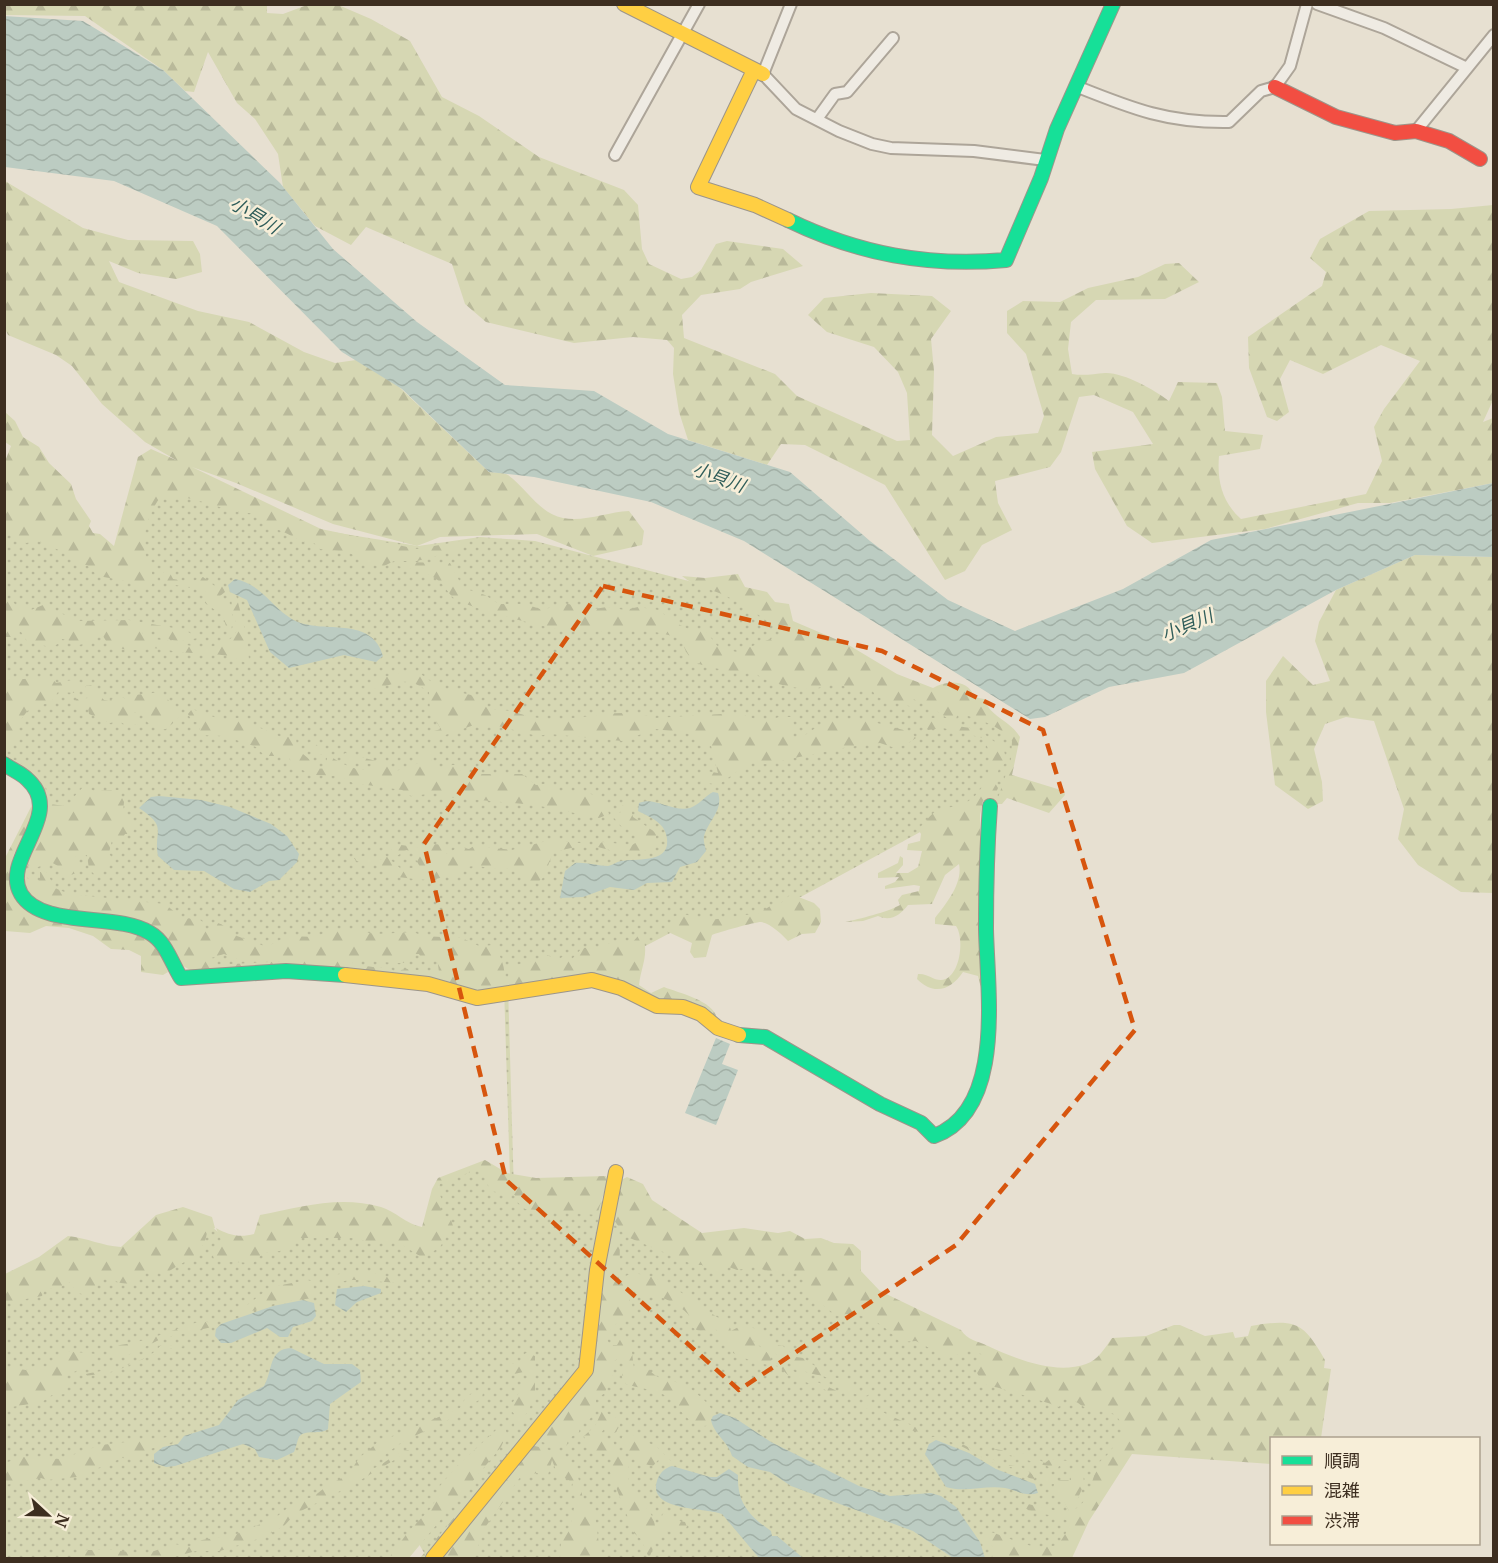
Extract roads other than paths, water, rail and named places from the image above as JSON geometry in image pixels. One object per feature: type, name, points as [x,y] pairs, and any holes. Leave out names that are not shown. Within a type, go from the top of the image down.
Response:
[{"type":"street","points":[[624,4],[683,36],[759,72],[796,109],[864,141],[891,148],[974,151],[1045,160]]},
{"type":"street","points":[[615,155],[699,4]]},
{"type":"street","points":[[791,4],[759,72],[698,187],[713,194],[751,203],[814,232],[854,246],[907,261],[932,264],[1006,260],[1041,178],[1045,160],[1113,4]]},
{"type":"street","points":[[1078,87],[1159,117],[1194,123],[1228,122],[1262,91],[1275,87],[1290,66],[1307,4]]},
{"type":"street","points":[[1317,4],[1384,28],[1467,68]]},
{"type":"street","points":[[1416,131],[1494,35]]},
{"type":"street","points":[[817,119],[834,94],[847,92],[893,38]]},
{"type":"street","points":[[1275,87],[1336,117],[1395,133],[1416,131],[1449,141],[1480,159]]},
{"type":"street","points":[[4,764],[31,783],[39,799],[35,823],[15,871],[15,880],[24,898],[46,912],[102,920],[148,931],[157,938],[181,978],[286,971],[397,979],[428,984],[456,994],[477,998],[592,980],[606,982],[647,1003],[682,1007],[701,1014],[718,1028],[736,1035],[765,1037],[880,1104],[921,1123],[934,1136],[950,1132],[962,1118],[974,1098],[983,1073],[987,1031],[985,864],[990,806]]},
{"type":"street","points":[[433,1558],[586,1370],[597,1270],[616,1172]]},
{"type":"water","name":"小貝川","points":[[4,16],[83,21],[163,70],[280,183],[333,249],[417,322],[505,385],[594,391],[668,434],[790,472],[870,541],[948,600],[1015,631],[1123,589],[1211,540],[1493,483],[1493,557],[1415,555],[1336,590],[1184,673],[1109,687],[1045,717],[1030,719],[744,541],[651,502],[534,477],[489,472],[402,389],[342,352],[217,226],[114,181],[5,167]]},
{"type":"water","points":[[235,579],[255,587],[294,620],[315,626],[361,631],[378,644],[383,656],[376,662],[344,655],[289,668],[270,652],[247,600],[230,592],[228,585]]},
{"type":"water","points":[[713,792],[718,793],[719,805],[704,836],[706,851],[697,862],[680,867],[672,882],[647,883],[634,890],[610,887],[583,897],[560,898],[565,871],[575,863],[608,866],[621,861],[650,858],[663,853],[666,847],[666,833],[657,821],[638,811],[639,803],[651,801],[676,808],[690,808]]},
{"type":"water","points":[[151,797],[201,800],[230,807],[271,824],[287,836],[299,854],[297,862],[279,880],[269,881],[250,892],[234,889],[204,871],[174,870],[158,856],[157,825],[139,808]]},
{"type":"water","points":[[716,1038],[730,1044],[722,1064],[738,1070],[716,1125],[685,1113]]},
{"type":"water","points":[[364,1286],[381,1289],[381,1293],[357,1302],[346,1312],[335,1305],[337,1289]]},
{"type":"water","points":[[303,1300],[314,1303],[316,1316],[312,1321],[293,1327],[288,1337],[280,1337],[267,1328],[231,1343],[221,1343],[215,1336],[216,1329],[221,1324],[273,1306]]},
{"type":"water","points":[[291,1348],[324,1364],[352,1364],[360,1370],[361,1382],[330,1404],[328,1429],[301,1435],[294,1452],[277,1460],[259,1457],[255,1449],[243,1444],[175,1466],[166,1467],[154,1463],[154,1454],[163,1447],[178,1444],[184,1436],[219,1425],[238,1400],[264,1386],[278,1352]]},
{"type":"water","points":[[720,1413],[735,1418],[771,1442],[859,1486],[890,1496],[931,1493],[941,1496],[956,1507],[980,1542],[985,1558],[953,1558],[913,1531],[791,1486],[770,1472],[748,1467],[732,1456],[715,1430],[711,1420],[713,1416]]},
{"type":"water","points":[[936,1440],[969,1453],[996,1469],[1035,1484],[1038,1493],[1025,1494],[997,1487],[953,1489],[946,1487],[925,1454],[929,1444]]},
{"type":"water","points":[[672,1466],[710,1477],[717,1477],[729,1469],[738,1475],[742,1500],[750,1513],[771,1531],[772,1536],[777,1536],[803,1558],[759,1558],[722,1514],[678,1506],[660,1497],[656,1489],[658,1478],[664,1470]]}]
